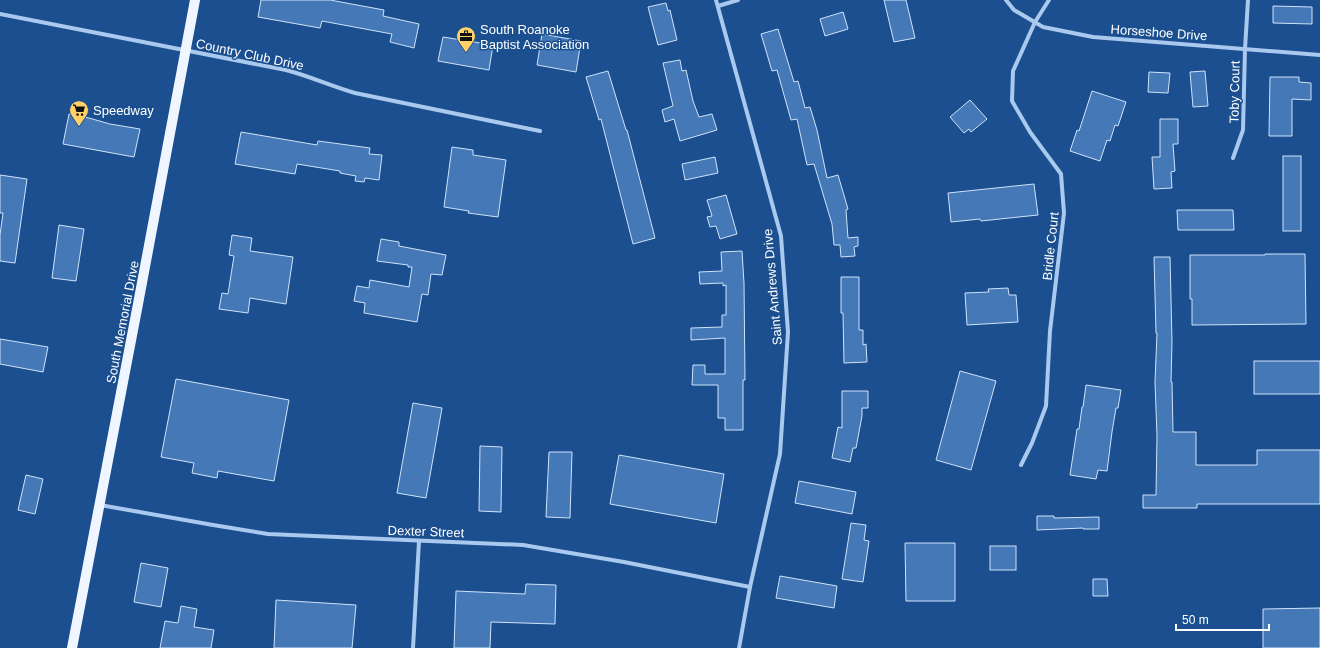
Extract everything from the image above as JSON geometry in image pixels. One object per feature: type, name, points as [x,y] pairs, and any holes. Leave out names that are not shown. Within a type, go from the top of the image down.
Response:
[{"type":"main road","name":"South Memorial Drive","points":[[72,648],[195,0]]},
{"type":"street","name":"Saint Andrews Drive","points":[[716,0],[781,236],[788,332],[780,454],[750,587],[739,648]]},
{"type":"street","points":[[718,6],[738,0]]},
{"type":"street","name":"Horseshoe Drive","points":[[1006,0],[1014,10],[1043,27],[1093,37],[1320,55]]},
{"type":"street","name":"Bridle Court","points":[[1021,464],[1032,443],[1046,406],[1050,331],[1064,213],[1061,174],[1030,132],[1012,101],[1013,71],[1035,22],[1049,0]]},
{"type":"street","name":"Toby Court","points":[[1233,158],[1243,130],[1248,0]]},
{"type":"street","name":"Country Club Drive","points":[[0,14],[286,70],[355,93],[540,131]]},
{"type":"street","name":"Dexter Street","points":[[100,504],[268,534],[529,546],[624,562],[750,587]]},
{"type":"street","points":[[413,648],[419,541]]},
{"type":"building","points":[[261,0],[330,0],[384,10],[383,16],[419,24],[414,48],[390,42],[392,34],[322,21],[320,28],[258,17]]},
{"type":"building","points":[[884,0],[906,0],[915,38],[894,42]]},
{"type":"building","points":[[666,3],[668,11],[670,10],[677,40],[658,45],[648,7]]},
{"type":"building","points":[[1273,6],[1312,7],[1312,24],[1273,23]]},
{"type":"building","points":[[843,12],[848,29],[825,36],[820,19]]},
{"type":"building","points":[[778,29],[794,82],[798,81],[805,108],[810,107],[817,130],[827,178],[838,175],[848,209],[846,210],[848,238],[858,237],[858,246],[854,247],[855,256],[841,257],[840,245],[834,245],[832,224],[814,164],[807,165],[797,119],[791,120],[777,70],[772,71],[761,34]]},
{"type":"building","points":[[542,34],[581,41],[576,72],[537,65]]},
{"type":"building","name":"South Roanoke Baptist Association","points":[[443,37],[493,45],[489,70],[438,61]]},
{"type":"building","points":[[680,60],[682,71],[686,70],[693,101],[699,117],[712,114],[717,130],[680,141],[674,119],[665,122],[662,110],[673,106],[663,63]]},
{"type":"building","points":[[608,71],[627,130],[655,238],[633,244],[601,119],[599,120],[586,77]]},
{"type":"building","points":[[1205,71],[1208,106],[1193,107],[1190,72]]},
{"type":"building","points":[[1149,72],[1170,73],[1168,93],[1148,92]]},
{"type":"building","points":[[1270,77],[1299,77],[1299,82],[1311,83],[1311,100],[1292,99],[1292,136],[1269,136]]},
{"type":"building","points":[[1092,91],[1126,102],[1118,126],[1115,125],[1110,141],[1107,140],[1100,161],[1070,151],[1077,130],[1079,131]]},
{"type":"building","points":[[970,100],[987,119],[971,132],[969,129],[964,133],[950,117]]},
{"type":"building","points":[[69,114],[110,124],[140,129],[134,157],[63,144]]},
{"type":"building","points":[[1160,119],[1178,119],[1178,144],[1173,144],[1175,171],[1171,172],[1172,188],[1154,189],[1152,157],[1160,157]]},
{"type":"building","points":[[241,132],[317,145],[318,141],[370,148],[369,154],[382,155],[379,180],[365,178],[364,182],[355,181],[356,176],[340,173],[340,171],[297,164],[295,174],[235,164]]},
{"type":"building","points":[[452,147],[473,150],[473,155],[506,160],[498,217],[468,213],[469,211],[444,207]]},
{"type":"building","points":[[1283,156],[1301,156],[1301,231],[1283,231]]},
{"type":"building","points":[[715,157],[718,173],[685,180],[682,164]]},
{"type":"building","points":[[0,175],[27,179],[15,263],[0,261],[0,235],[3,213],[0,213]]},
{"type":"building","points":[[1034,184],[1038,215],[981,221],[980,219],[951,222],[948,193]]},
{"type":"building","points":[[726,195],[737,234],[720,239],[716,226],[710,227],[707,217],[712,216],[707,200]]},
{"type":"building","points":[[1177,210],[1233,210],[1234,230],[1178,230]]},
{"type":"building","points":[[59,225],[84,229],[76,281],[52,278]]},
{"type":"building","points":[[232,235],[252,238],[250,251],[293,257],[286,304],[250,298],[248,313],[219,309],[222,293],[228,294],[234,256],[229,255]]},
{"type":"building","points":[[381,239],[399,242],[399,246],[446,255],[442,275],[431,274],[428,295],[422,294],[417,322],[364,313],[365,303],[354,301],[357,286],[369,288],[370,280],[409,287],[412,267],[408,267],[408,265],[377,261]]},
{"type":"building","points":[[742,251],[744,283],[745,380],[743,380],[743,430],[725,430],[725,418],[718,418],[718,385],[692,385],[693,365],[705,365],[705,374],[725,374],[725,338],[691,340],[691,328],[722,327],[722,315],[726,315],[726,285],[723,286],[723,283],[700,284],[699,272],[722,271],[721,252]]},
{"type":"building","points":[[1305,254],[1306,324],[1192,325],[1192,299],[1190,299],[1190,255]]},
{"type":"building","points":[[1154,257],[1170,257],[1173,432],[1196,432],[1196,465],[1257,465],[1257,450],[1320,450],[1320,504],[1197,504],[1197,508],[1143,508],[1143,495],[1156,495],[1157,436],[1155,382],[1157,333]]},
{"type":"building","points":[[841,277],[859,277],[859,330],[863,330],[863,345],[866,344],[867,362],[844,363],[843,313],[841,313]]},
{"type":"building","points":[[1008,288],[1009,295],[1016,295],[1018,322],[967,325],[965,293],[989,292],[988,289]]},
{"type":"building","points":[[0,339],[48,347],[43,372],[0,364]]},
{"type":"building","points":[[1254,361],[1320,361],[1320,394],[1254,394]]},
{"type":"building","points":[[960,371],[996,381],[971,470],[936,460]]},
{"type":"building","points":[[176,379],[289,400],[274,481],[218,471],[217,478],[192,473],[194,463],[161,457]]},
{"type":"building","points":[[1086,385],[1121,390],[1118,408],[1116,408],[1107,471],[1098,470],[1096,479],[1070,475]]},
{"type":"building","points":[[842,391],[868,391],[868,408],[862,408],[856,448],[853,448],[850,462],[832,458],[838,427],[842,428]]},
{"type":"building","points":[[413,403],[442,408],[426,498],[397,493]]},
{"type":"building","points":[[480,446],[502,447],[501,512],[479,511]]},
{"type":"building","points":[[549,452],[572,452],[570,518],[546,517]]},
{"type":"building","points":[[619,455],[724,474],[716,523],[610,504]]},
{"type":"building","points":[[26,475],[43,479],[35,514],[18,510]]},
{"type":"building","points":[[799,481],[856,492],[852,514],[795,503]]},
{"type":"building","points":[[1037,516],[1054,516],[1054,518],[1099,517],[1099,529],[1083,528],[1037,530]]},
{"type":"building","points":[[851,523],[866,525],[864,540],[869,541],[863,582],[842,579]]},
{"type":"building","points":[[905,543],[955,543],[955,601],[906,601]]},
{"type":"building","points":[[990,546],[1016,546],[1016,570],[990,570]]},
{"type":"building","points":[[141,563],[168,568],[161,607],[134,602]]},
{"type":"building","points":[[780,576],[837,586],[834,608],[776,598]]},
{"type":"building","points":[[1093,579],[1107,579],[1108,596],[1093,596]]},
{"type":"building","points":[[526,584],[556,585],[555,624],[491,622],[490,648],[454,648],[456,591],[525,594]]},
{"type":"building","points":[[276,600],[356,605],[352,648],[274,648]]},
{"type":"building","points":[[181,606],[197,609],[194,627],[214,630],[211,648],[160,648],[165,621],[178,623]]},
{"type":"building","points":[[1320,608],[1320,648],[1263,648],[1263,609]]},
{"type":"place","name":"South Roanoke Baptist Association","points":[[466,53]]},
{"type":"place","name":"Speedway","points":[[79,127]]}]
